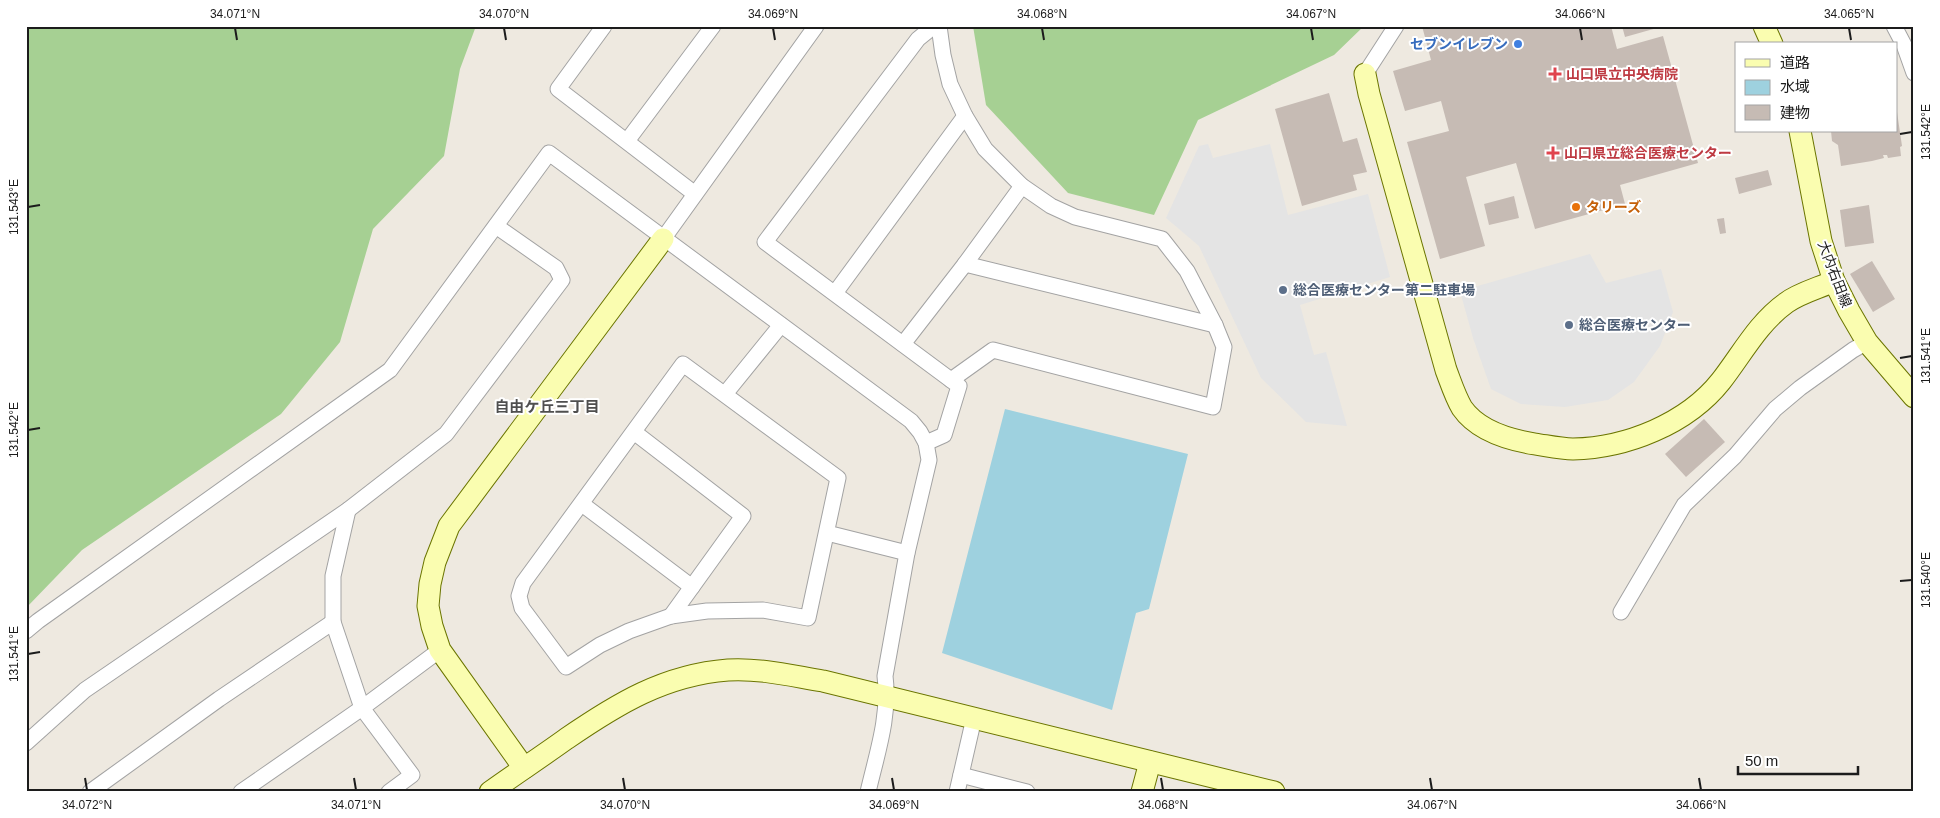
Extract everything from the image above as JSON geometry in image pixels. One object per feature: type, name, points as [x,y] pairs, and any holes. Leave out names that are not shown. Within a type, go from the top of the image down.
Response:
[{"type":"street","points":[[604,26],[558,89],[695,194]]},
{"type":"street","points":[[627,141],[713,26]]},
{"type":"street","points":[[524,768],[440,650],[432,626],[430,612],[430,584],[434,562],[449,526],[663,239],[816,26]]},
{"type":"street","points":[[926,443],[944,435],[958,386],[765,242],[918,39],[934,26]]},
{"type":"street","points":[[939,26],[950,84],[965,116],[985,149],[1022,186],[1051,206],[1075,217],[1162,239],[1187,271],[1215,325],[1224,347],[1212,407],[993,350],[951,380]]},
{"type":"street","points":[[1396,26],[1365,74],[1369,94],[1446,370],[1463,410],[1479,424],[1501,436],[1571,449],[1625,442],[1658,429],[1692,408],[1719,383],[1766,320],[1788,301],[1834,281]]},
{"type":"street","points":[[1764,26],[1771,42]]},
{"type":"street","points":[[1894,26],[1914,73]]},
{"type":"street","points":[[836,294],[965,116]]},
{"type":"street","name":"大内右田線","points":[[1800,132],[1821,241],[1834,281],[1867,342],[1914,397]]},
{"type":"street","points":[[26,631],[390,370],[548,153],[911,421],[926,443],[929,460],[907,552],[884,676],[887,697],[885,720],[868,792]]},
{"type":"street","points":[[903,344],[1022,186]]},
{"type":"street","points":[[26,743],[85,690],[348,510],[446,434],[562,280],[556,268],[496,226]]},
{"type":"street","points":[[965,264],[1215,325]]},
{"type":"street","points":[[726,394],[781,325]]},
{"type":"street","points":[[1621,612],[1684,505],[1735,456],[1774,409],[1800,388],[1867,342]]},
{"type":"street","points":[[683,364],[838,478],[808,618],[763,610],[707,611],[671,616],[629,631],[600,645],[566,668],[522,608],[519,596],[523,583],[634,432],[683,364]]},
{"type":"street","points":[[634,432],[744,516],[671,616]]},
{"type":"street","points":[[582,504],[692,587]]},
{"type":"street","points":[[348,510],[333,576],[333,622],[362,708],[412,775],[389,792]]},
{"type":"street","points":[[827,533],[907,552]]},
{"type":"street","points":[[90,792],[219,699],[333,622]]},
{"type":"street","points":[[241,792],[362,708],[440,650]]},
{"type":"street","points":[[490,792],[611,709],[635,695],[667,682],[698,674],[729,670],[763,671],[823,681],[1274,792]]},
{"type":"street","points":[[957,792],[974,718]]},
{"type":"street","points":[[1142,792],[1150,762]]},
{"type":"street","points":[[961,775],[1027,792]]},
{"type":"green space","points":[[26,26],[476,26],[460,69],[444,156],[373,229],[340,342],[281,414],[82,550],[26,608]]},
{"type":"green space","points":[[973,26],[1364,26],[1334,55],[1198,120],[1154,215],[1068,193],[986,105]]},
{"type":"shaded area","name":"総合医療センター第二駐車場","points":[[1208,144],[1213,158],[1270,144],[1288,215],[1368,194],[1390,277],[1300,305],[1314,355],[1326,352],[1347,426],[1306,422],[1261,378],[1199,246],[1166,218],[1199,146]]},
{"type":"shaded area","name":"総合医療センター","points":[[1590,254],[1606,283],[1661,269],[1673,312],[1660,346],[1634,382],[1608,400],[1565,407],[1521,404],[1491,389],[1473,338],[1460,291]]},
{"type":"water","points":[[1005,409],[1188,454],[1149,609],[1136,613],[1112,710],[942,653]]},
{"type":"building","name":"山口県立総合医療センター","points":[[1422,26],[1611,26],[1617,49],[1663,36],[1698,163],[1620,185],[1625,204],[1535,229],[1516,163],[1466,177],[1485,246],[1440,259],[1407,142],[1449,131],[1441,101],[1405,111],[1393,71],[1431,60]]},
{"type":"building","points":[[1622,26],[1657,26],[1657,28],[1625,37]]},
{"type":"building","points":[[1329,93],[1343,142],[1357,138],[1367,172],[1353,175],[1357,190],[1302,206],[1275,109]]},
{"type":"building","points":[[1898,119],[1902,146],[1900,147],[1901,156],[1888,158],[1887,155],[1883,155],[1884,158],[1841,166],[1838,145],[1832,141],[1831,132],[1898,132]]},
{"type":"building","points":[[1768,170],[1772,185],[1739,194],[1735,178]]},
{"type":"building","points":[[1514,196],[1519,218],[1489,225],[1484,204]]},
{"type":"building","points":[[1869,205],[1874,243],[1845,247],[1840,210]]},
{"type":"building","points":[[1724,218],[1726,233],[1720,234],[1717,219]]},
{"type":"building","points":[[1872,261],[1895,299],[1873,312],[1850,274]]},
{"type":"building","points":[[1704,419],[1725,442],[1686,477],[1665,454]]},
{"type":"place","name":"セブンイレブン","points":[[1518,44]]},
{"type":"place","name":"山口県立中央病院","points":[[1555,74]]},
{"type":"place","name":"山口県立総合医療センター","points":[[1553,153]]},
{"type":"place","name":"タリーズ","points":[[1576,207]]},
{"type":"place","name":"総合医療センター第二駐車場","points":[[1283,290]]},
{"type":"place","name":"総合医療センター","points":[[1569,325]]},
{"type":"district","name":"自由ケ丘三丁目","points":[[547,406]]}]
